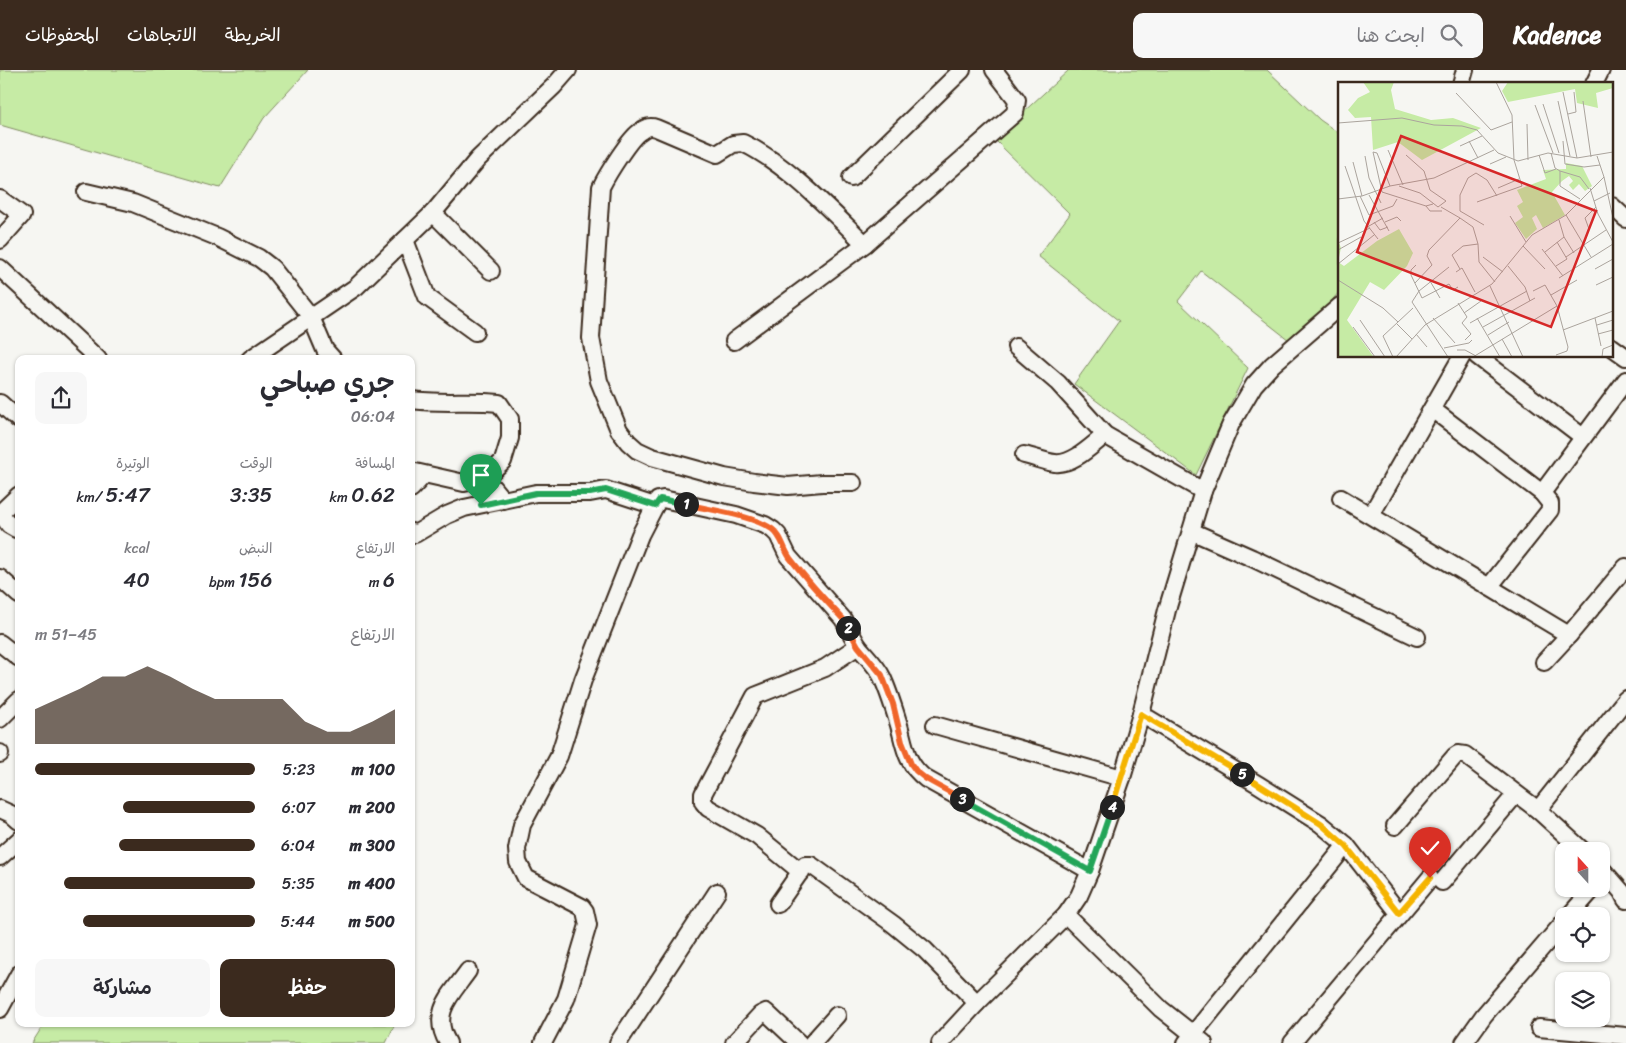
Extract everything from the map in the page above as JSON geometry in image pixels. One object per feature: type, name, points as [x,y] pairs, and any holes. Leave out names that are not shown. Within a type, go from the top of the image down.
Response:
[{"type":"street","points":[[256,355],[356,287],[433,213],[478,159],[554,86],[568,70]]},
{"type":"street","points":[[851,178],[962,70]]},
{"type":"street","points":[[734,341],[865,244],[1015,113],[1017,100],[994,70]]},
{"type":"street","points":[[1595,82],[1601,70]]},
{"type":"street","points":[[853,483],[788,486],[724,477],[652,457],[637,450],[628,442],[619,430],[599,381],[590,338],[601,187],[607,175],[636,134],[647,128],[656,128],[717,154],[733,144],[743,143],[781,168],[824,204],[865,244]]},
{"type":"street","points":[[86,192],[133,203],[217,237],[259,258],[272,268],[311,317],[329,355]]},
{"type":"street","points":[[0,198],[22,215],[0,240]]},
{"type":"street","points":[[1614,208],[1626,219]]},
{"type":"street","points":[[433,213],[491,271]]},
{"type":"street","points":[[405,240],[427,297],[475,332]]},
{"type":"street","points":[[0,268],[94,355]]},
{"type":"street","points":[[940,1043],[977,1003],[1066,915],[1079,896],[1090,871],[1122,778],[1141,714],[1167,610],[1203,491],[1232,424],[1254,385],[1272,365],[1338,308]]},
{"type":"street","points":[[1016,347],[1058,383],[1105,435],[1203,491]]},
{"type":"street","points":[[1614,348],[1626,357]]},
{"type":"street","points":[[1370,515],[1461,358]]},
{"type":"street","points":[[1480,358],[1583,437]]},
{"type":"street","points":[[1542,493],[1626,380]]},
{"type":"street","points":[[415,400],[499,403],[510,419],[510,438],[503,461],[485,478],[464,483],[417,473]]},
{"type":"street","points":[[0,403],[15,416]]},
{"type":"street","points":[[1432,409],[1542,493],[1550,503],[1550,510],[1489,587]]},
{"type":"street","points":[[1024,455],[1056,463],[1064,462],[1074,458],[1105,435]]},
{"type":"street","points":[[485,478],[503,500]]},
{"type":"street","points":[[415,534],[447,515],[464,508],[536,493],[590,493],[606,490],[655,506]]},
{"type":"street","points":[[1341,498],[1569,635]]},
{"type":"street","points":[[15,499],[0,512],[9,525],[15,528]]},
{"type":"street","points":[[543,1043],[566,999],[588,925],[587,916],[582,907],[533,883],[522,873],[518,862],[517,849],[522,825],[558,756],[583,680],[640,535],[659,499],[736,515],[765,524],[773,530],[778,535],[788,556],[843,619],[858,646],[882,675],[893,704],[902,742],[916,771],[926,779],[1090,871]]},
{"type":"street","points":[[1191,531],[1417,637]]},
{"type":"street","points":[[1544,662],[1626,567]]},
{"type":"street","points":[[0,578],[15,591]]},
{"type":"street","points":[[0,643],[15,655]]},
{"type":"street","points":[[801,872],[757,836],[708,808],[703,802],[703,794],[755,696],[825,668],[858,646]]},
{"type":"street","points":[[1538,810],[1626,699]]},
{"type":"street","points":[[0,719],[15,704]]},
{"type":"street","points":[[1141,714],[1321,824],[1346,846],[1399,913]]},
{"type":"street","points":[[935,725],[1122,778]]},
{"type":"street","points":[[1396,826],[1458,754],[1465,755],[1538,810],[1573,842]]},
{"type":"street","points":[[1292,1043],[1334,995],[1399,913],[1436,880],[1516,794]]},
{"type":"street","points":[[0,857],[15,844]]},
{"type":"street","points":[[1066,915],[1194,1040],[1346,846]]},
{"type":"street","points":[[778,904],[805,865],[811,865],[893,924],[925,950],[977,1003]]},
{"type":"street","points":[[1610,880],[1622,892],[1626,900]]},
{"type":"street","points":[[618,1043],[717,892]]},
{"type":"street","points":[[1464,1043],[1484,1015],[1555,932]]},
{"type":"street","points":[[448,1043],[444,1036],[440,1018],[444,1005],[468,971]]},
{"type":"street","points":[[0,1009],[15,981]]},
{"type":"street","points":[[734,1043],[760,1015],[766,1012],[799,1043]]},
{"type":"street","points":[[812,1043],[837,1015]]},
{"type":"street","points":[[1539,1028],[1626,1036]]},
{"type":"green space","points":[[0,70],[308,70],[264,118],[220,188],[0,125]]},
{"type":"green space","points":[[1069,70],[1267,70],[1320,120],[1338,133],[1338,293],[1322,312],[1289,340],[1201,271],[1178,301],[1248,368],[1196,475],[1074,384],[1119,321],[1038,256],[1070,214],[994,139]]},
{"type":"green space","points":[[42,1027],[394,1027],[386,1043],[32,1043]]},
{"type":"route","points":[[481,505],[536,493],[590,493],[606,490],[655,506],[659,499],[663,499],[736,515],[765,524],[778,535],[784,544],[788,556],[843,619],[858,646],[882,675],[893,704],[902,742],[916,771],[926,779],[1090,871],[1122,778],[1141,714],[1321,824],[1346,846],[1376,881],[1399,913],[1430,878]]}]
